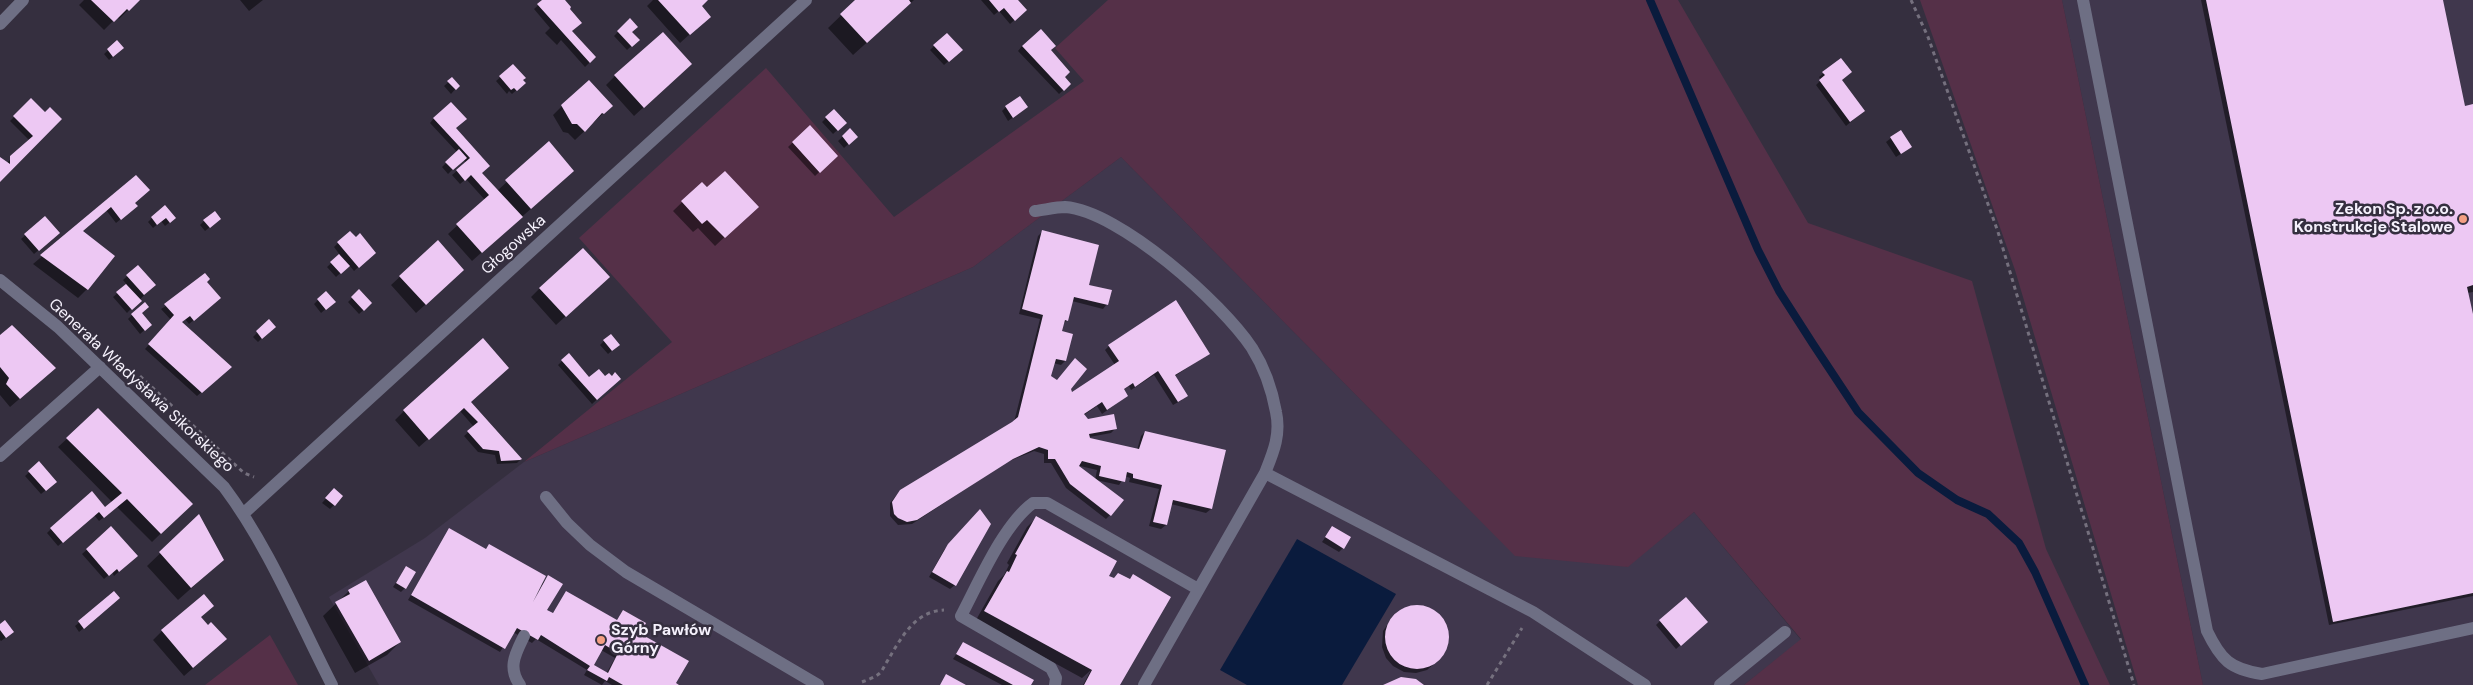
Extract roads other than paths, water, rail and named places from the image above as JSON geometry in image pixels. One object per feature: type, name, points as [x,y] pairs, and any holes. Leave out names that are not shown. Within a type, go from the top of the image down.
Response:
[{"type":"street","points":[[0,24],[23,0]]},
{"type":"street","name":"Głogowska","points":[[243,514],[806,0]]},
{"type":"street","points":[[2082,0],[2207,631],[2218,655],[2240,670],[2262,674],[2473,628]]},
{"type":"street","points":[[1035,211],[1065,207],[1096,217],[1136,238],[1198,286],[1227,318],[1256,356],[1268,380],[1277,413],[1277,442],[1265,474],[1144,685]]},
{"type":"street","name":"Generała Władysława Sikorskiego","points":[[0,280],[58,327],[224,487],[243,514],[332,685]]},
{"type":"street","points":[[0,456],[100,367]]},
{"type":"street","points":[[1265,474],[1533,612],[1645,685]]},
{"type":"street","points":[[546,497],[566,523],[590,545],[626,572],[818,685]]},
{"type":"street","points":[[1055,685],[1056,678],[1051,668],[961,616],[1011,526],[1022,511],[1033,502],[1047,503],[1198,589]]},
{"type":"street","points":[[1720,685],[1785,632]]},
{"type":"street","points":[[520,685],[514,678],[512,666],[514,655],[524,636]]},
{"type":"water","points":[[1297,539],[1396,594],[1342,685],[1247,685],[1220,670]]},
{"type":"waterway","points":[[1650,0],[1758,250],[1779,291],[1858,412],[1918,473],[1957,500],[1988,514],[2019,543],[2035,572],[2085,685]]},
{"type":"place","name":"Zekon Sp. z o.o. Konstrukcje Stalowe","points":[[2463,219]]},
{"type":"place","name":"Szyb Pawłów Górny","points":[[601,640]]}]
